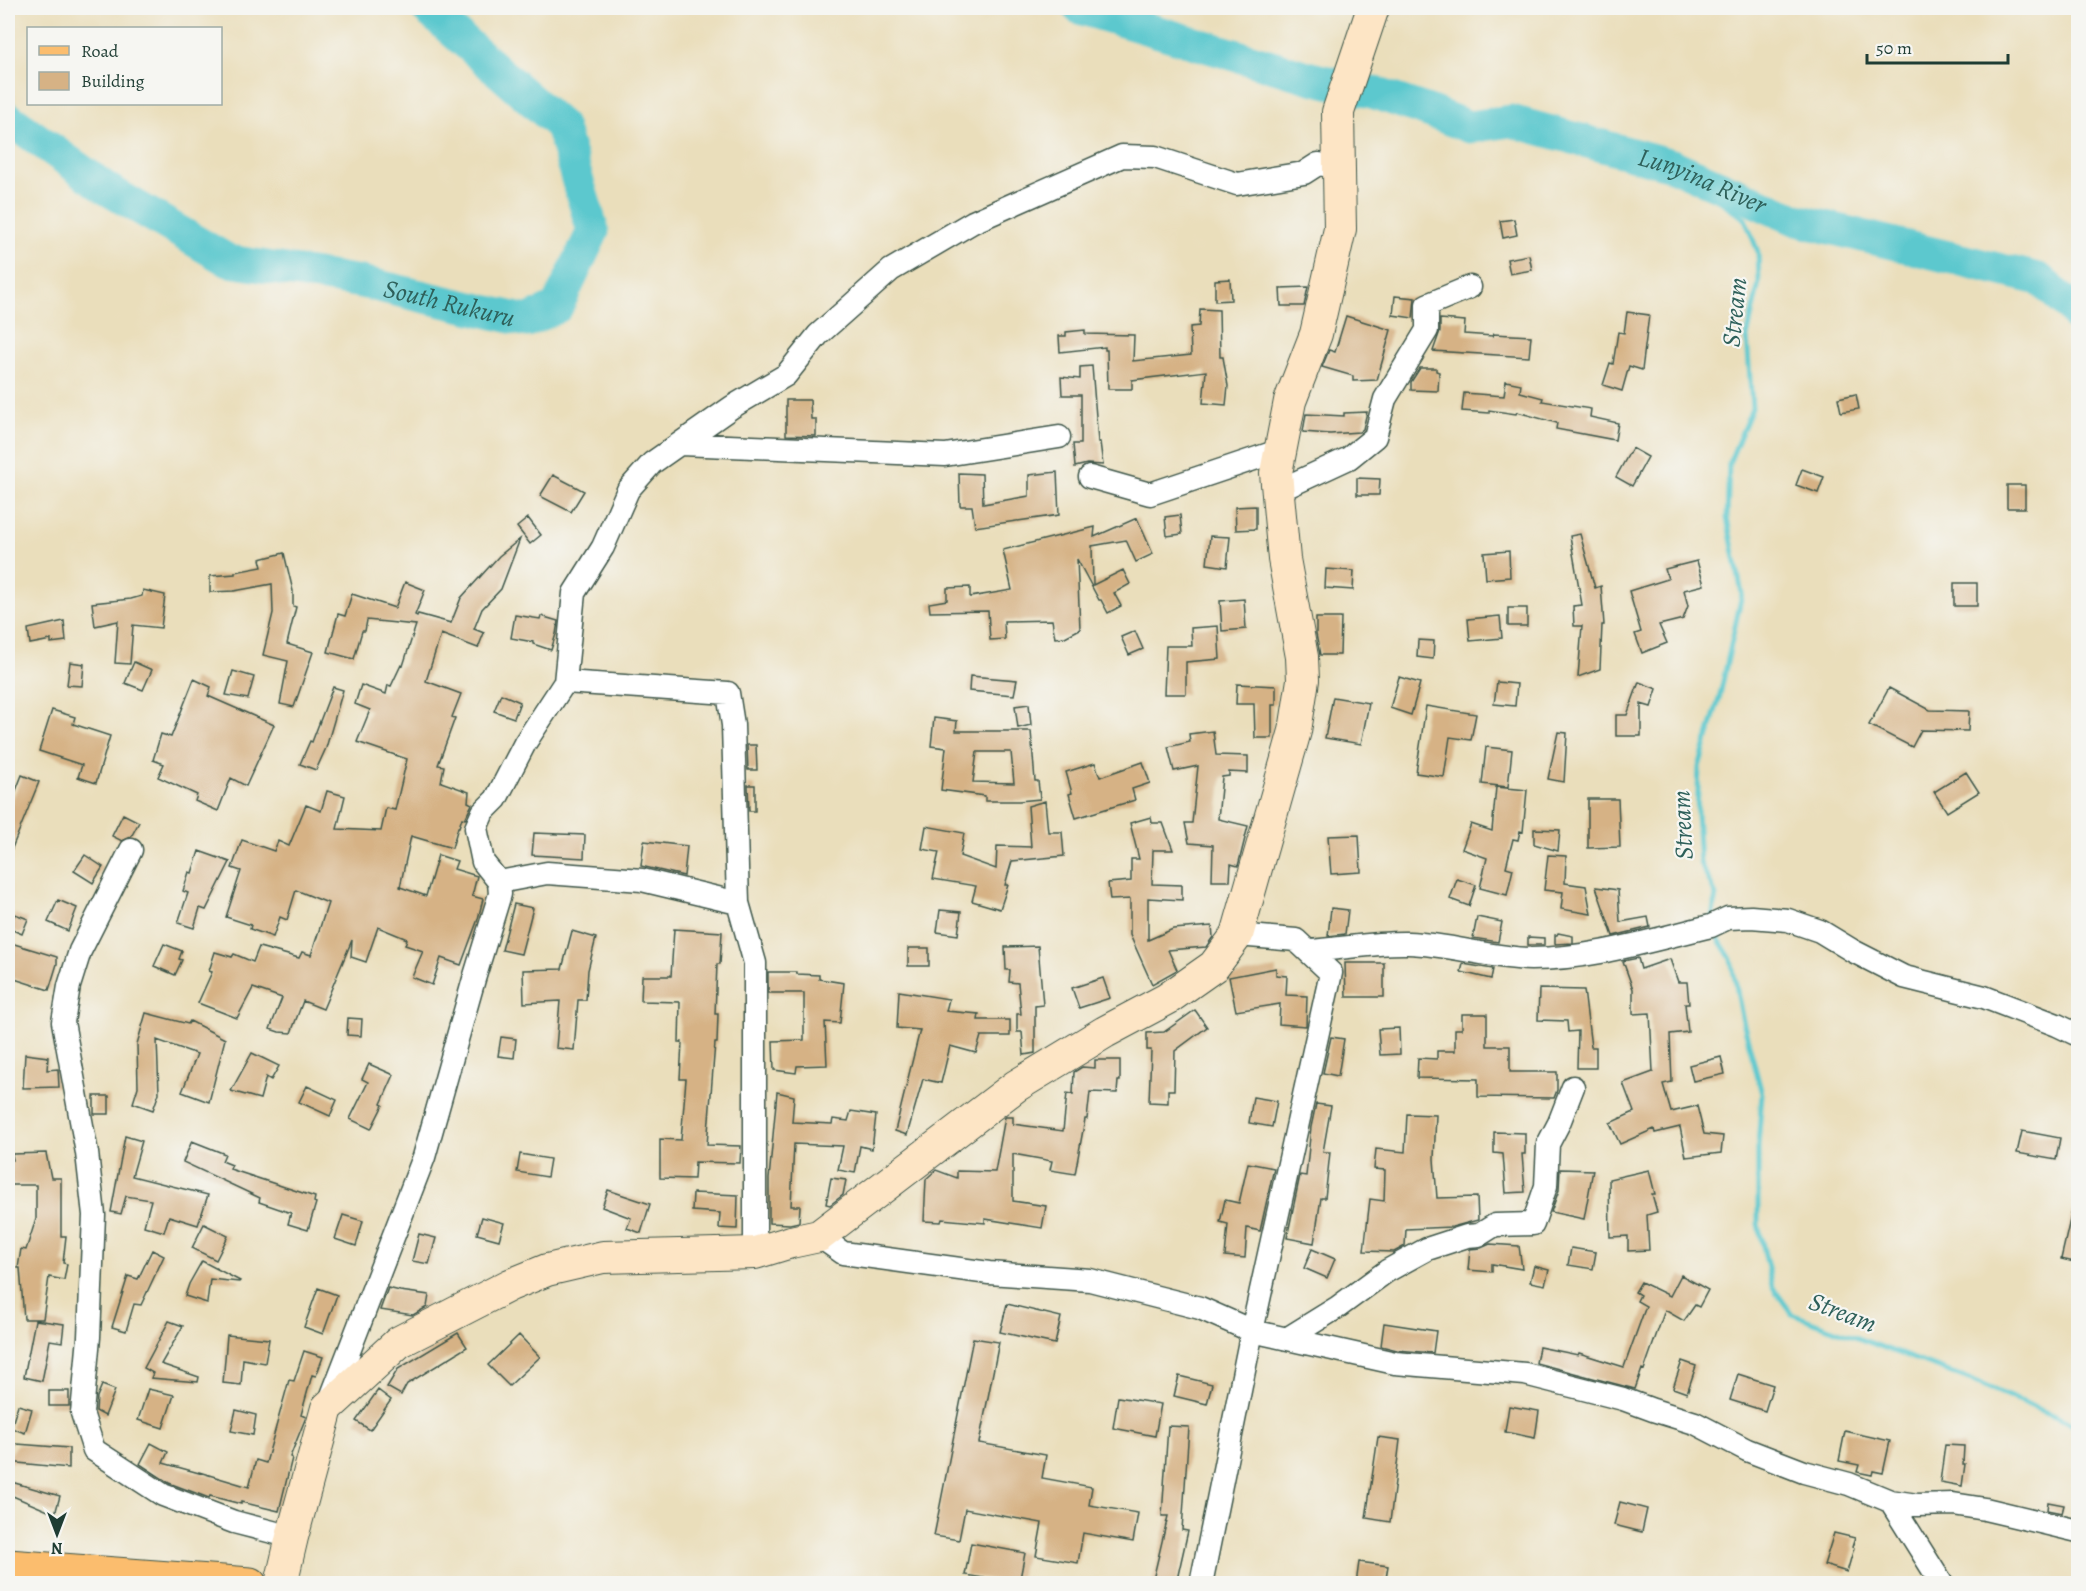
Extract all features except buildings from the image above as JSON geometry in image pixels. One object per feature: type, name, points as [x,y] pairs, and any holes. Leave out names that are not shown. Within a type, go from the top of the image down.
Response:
[{"type":"main road","points":[[14,1566],[250,1584]]},
{"type":"street","points":[[327,1408],[399,1342],[510,1284],[547,1270],[603,1257],[754,1253],[819,1236],[1016,1086],[1104,1032],[1167,999],[1214,966],[1236,935],[1295,731],[1304,680],[1284,559],[1276,473],[1290,401],[1316,334],[1340,229],[1338,112],[1372,10]]},
{"type":"street","points":[[281,1584],[327,1408],[424,1157],[500,894],[499,882],[483,862],[476,828],[483,812],[496,799],[525,743],[565,682],[574,593],[603,547],[628,490],[652,462],[732,407],[786,375],[818,335],[891,270],[973,222],[1122,156],[1155,157],[1238,184],[1304,173],[1318,164],[1339,167]]},
{"type":"street","points":[[1278,491],[1349,459],[1375,437],[1385,399],[1427,330],[1427,305],[1470,287]]},
{"type":"street","points":[[681,444],[945,455],[1059,437]]},
{"type":"street","points":[[1090,477],[1150,494],[1281,450]]},
{"type":"street","points":[[565,682],[728,693],[733,725],[738,903],[754,963],[754,1253]]},
{"type":"street","points":[[131,850],[80,951],[69,986],[63,1022],[87,1153],[93,1215],[89,1337],[82,1413],[93,1450],[163,1495],[234,1522],[292,1537]]},
{"type":"street","points":[[499,882],[547,873],[642,880],[738,903]]},
{"type":"street","points":[[1308,951],[1407,943],[1449,947],[1490,956],[1531,958],[1582,956],[1711,927],[1728,918],[1751,916],[1788,920],[1820,931],[1904,977],[1984,997],[2079,1035]]},
{"type":"street","points":[[1201,1584],[1252,1331],[1331,973],[1296,940],[1236,935]]},
{"type":"street","points":[[1288,1338],[1387,1271],[1426,1249],[1467,1236],[1479,1235],[1495,1225],[1533,1224],[1546,1186],[1548,1144],[1573,1087]]},
{"type":"street","points":[[819,1236],[843,1253],[989,1273],[1090,1280],[1200,1308],[1252,1331],[1395,1362],[1525,1374],[1623,1399],[1695,1423],[1747,1450],[1804,1472],[1849,1484],[1890,1501],[1917,1505],[1953,1504],[1985,1509],[2079,1531]]},
{"type":"street","points":[[1890,1501],[1942,1584]]},
{"type":"waterway","name":"South Rukuru","points":[[8,118],[107,189],[229,261],[361,282],[527,321],[557,307],[593,231],[561,126],[426,8]]},
{"type":"waterway","name":"Lunyina River","points":[[1079,8],[1311,78],[1375,93],[1469,127],[1511,121],[1672,165],[1797,220],[2039,279],[2075,311],[2078,318]]},
{"type":"waterway","name":"Stream","points":[[1672,165],[1745,219],[1758,252],[1759,282],[1747,337],[1752,408],[1729,463],[1727,518],[1742,594],[1720,695],[1699,767],[1697,813],[1700,863],[1716,895],[1712,918]]},
{"type":"waterway","name":"Stream","points":[[1714,932],[1731,959],[1742,1017],[1762,1094],[1758,1145],[1758,1224],[1772,1286],[1792,1314],[1966,1378],[2078,1426]]}]
